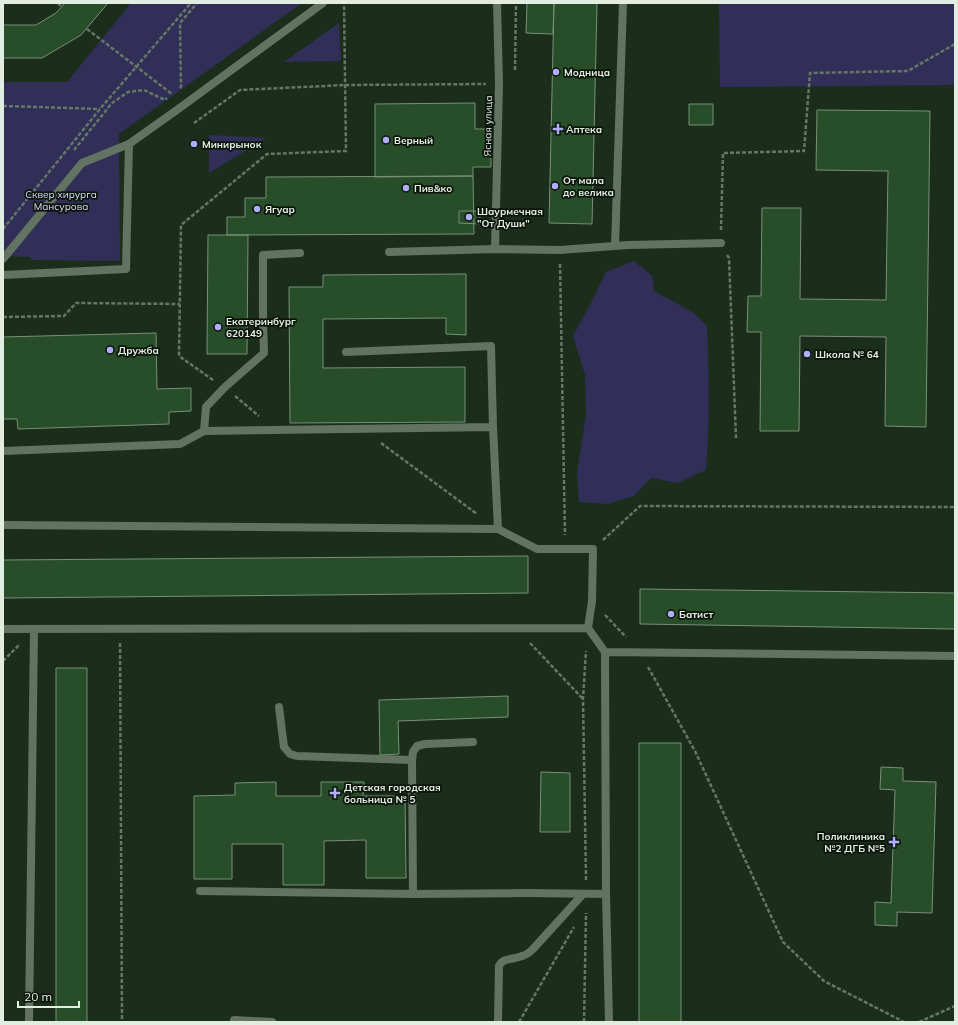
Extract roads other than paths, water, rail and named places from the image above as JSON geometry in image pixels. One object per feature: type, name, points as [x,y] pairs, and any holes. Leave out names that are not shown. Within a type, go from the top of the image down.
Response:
[{"type":"street","points":[[3,259],[82,163],[129,144],[323,3]]},
{"type":"street","name":"Ясная улица","points":[[495,249],[499,84],[497,3]]},
{"type":"street","points":[[615,246],[623,3]]},
{"type":"street","points":[[3,275],[126,269],[129,144]]},
{"type":"street","points":[[389,252],[495,249],[560,250],[615,246],[721,243]]},
{"type":"street","points":[[204,431],[206,407],[264,353],[263,256],[300,253]]},
{"type":"street","points":[[346,352],[491,346],[498,529]]},
{"type":"street","points":[[3,451],[180,444],[204,431],[493,427]]},
{"type":"street","points":[[3,525],[498,529],[537,549],[593,549],[592,601],[588,628],[605,652],[606,894],[609,1022]]},
{"type":"street","points":[[3,629],[588,628]]},
{"type":"street","points":[[29,1022],[34,629]]},
{"type":"street","points":[[605,652],[955,656]]},
{"type":"street","points":[[279,707],[284,747],[290,754],[297,756],[412,760]]},
{"type":"street","points":[[413,894],[413,752],[417,746],[425,744],[473,742]]},
{"type":"street","points":[[200,891],[413,894],[606,894]]},
{"type":"street","points":[[498,1022],[499,966],[501,962],[528,954],[584,894]]},
{"type":"street","points":[[234,1020],[272,1022]]},
{"type":"place","name":"Модница","points":[[556,72]]},
{"type":"place","name":"Аптека","points":[[558,129]]},
{"type":"place","name":"Верный","points":[[386,140]]},
{"type":"place","name":"Минирынок","points":[[194,144]]},
{"type":"place","name":"От мала до велика","points":[[555,186]]},
{"type":"place","name":"Пив&ко","points":[[406,188]]},
{"type":"place","name":"Ягуар","points":[[257,209]]},
{"type":"place","name":"Шаурмечная \"От Души\"","points":[[469,217]]},
{"type":"place","name":"Екатеринбург 620149","points":[[218,327]]},
{"type":"place","name":"Дружба","points":[[110,350]]},
{"type":"place","name":"Школа № 64","points":[[807,354]]},
{"type":"place","name":"Батист","points":[[671,614]]},
{"type":"place","name":"Детская городская больница № 5","points":[[335,793]]},
{"type":"place","name":"Поликлиника №2 ДГБ №5","points":[[894,842]]},
{"type":"park label","name":"Сквер хирурга Мансурова","points":[[61,200]]}]
